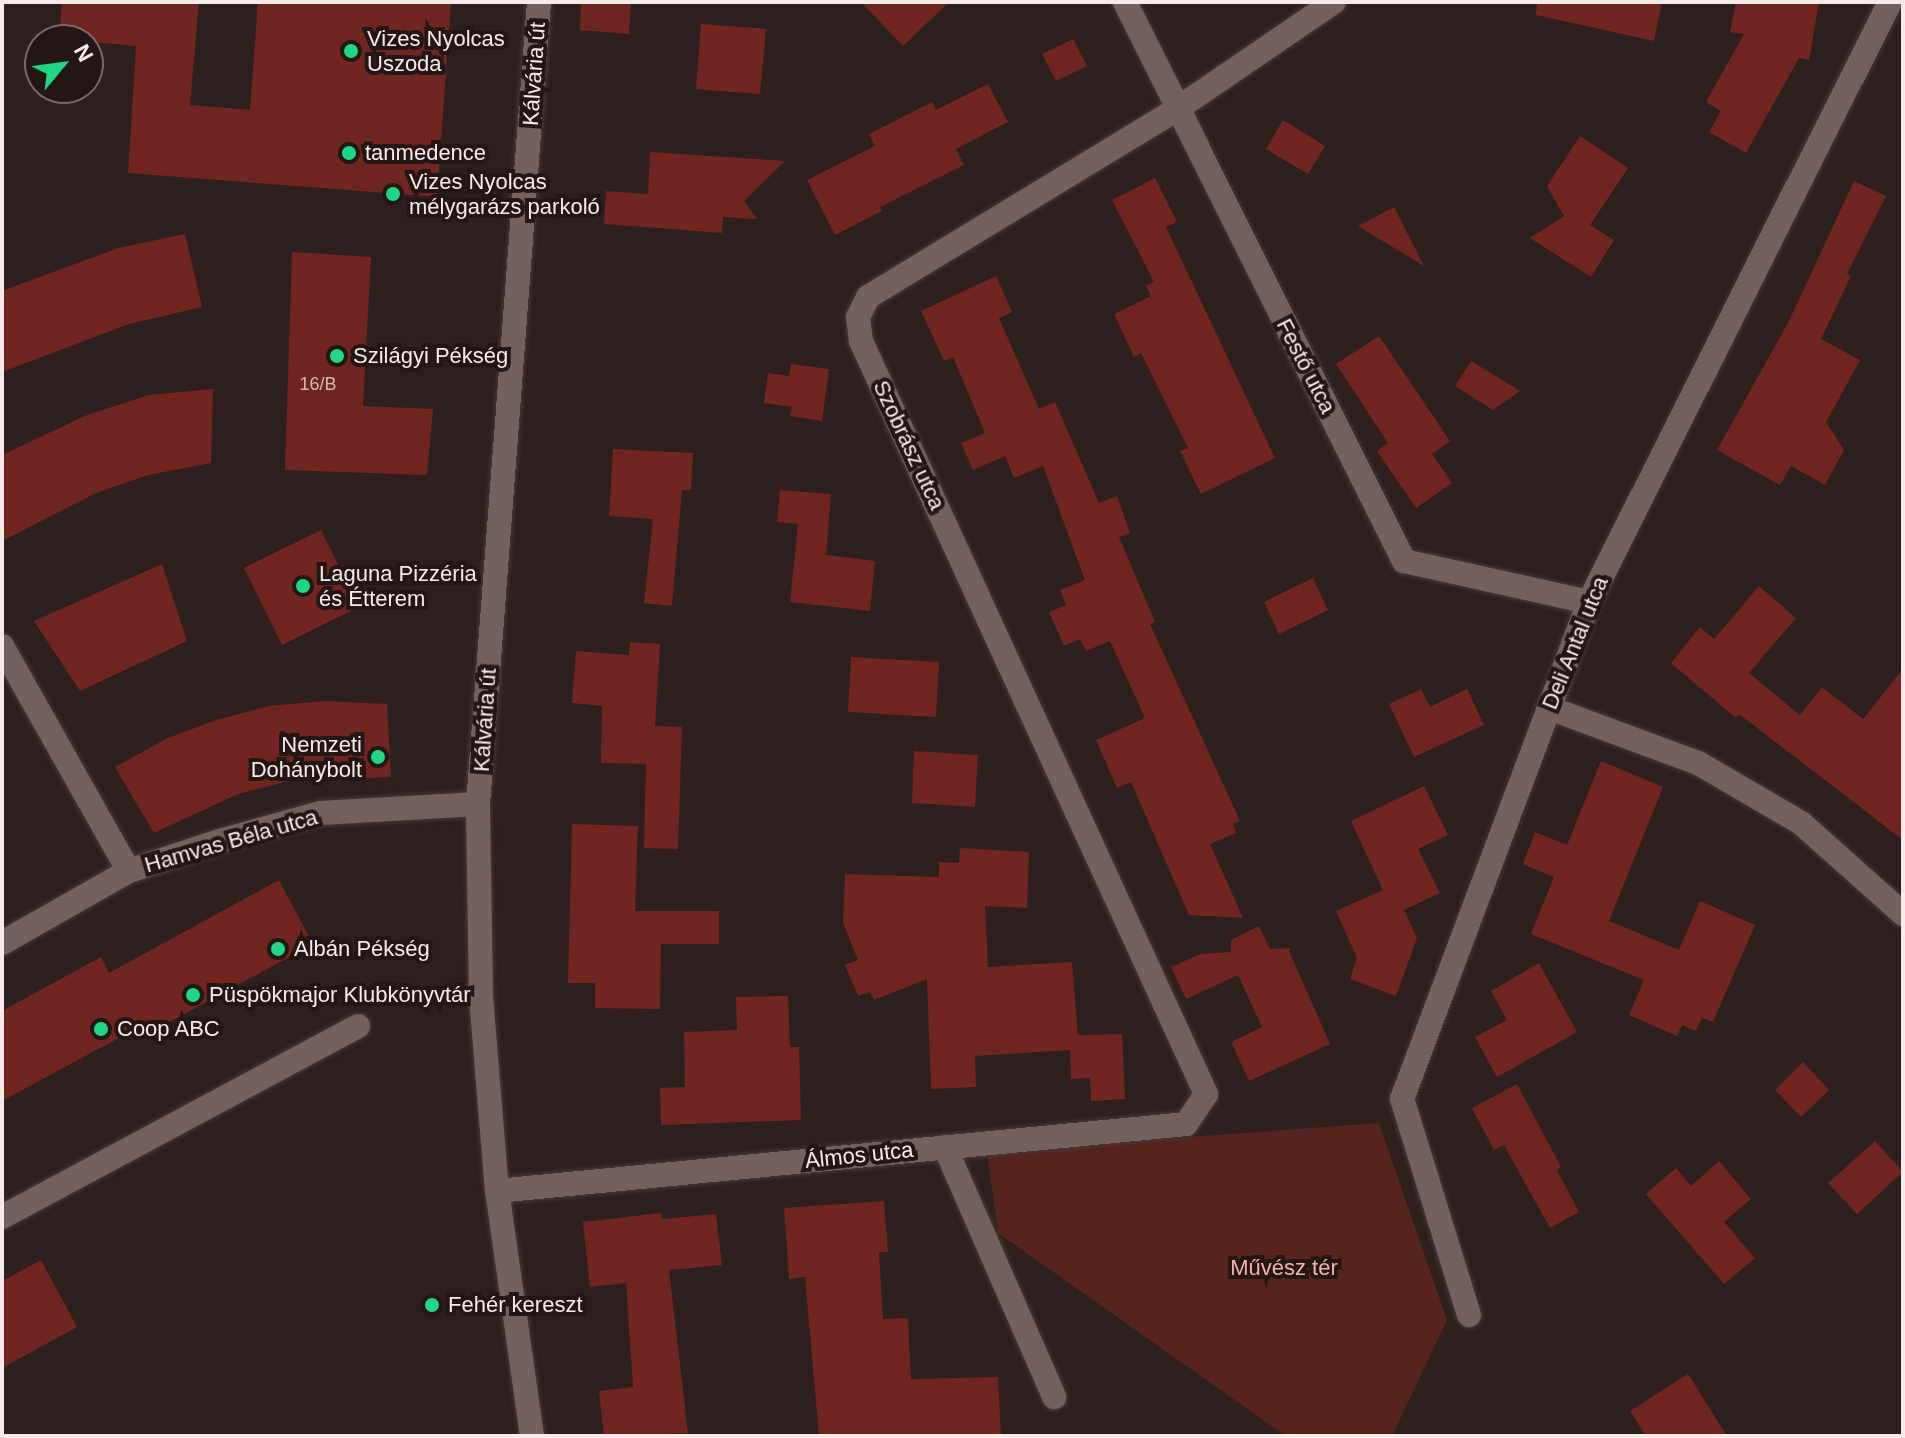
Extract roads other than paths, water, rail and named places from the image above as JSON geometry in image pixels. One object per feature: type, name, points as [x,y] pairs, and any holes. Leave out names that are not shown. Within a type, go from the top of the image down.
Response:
[{"type":"street","name":"Kálvária út","points":[[532,1436],[497,1191],[481,998],[478,804],[539,2]]},
{"type":"street","name":"Festő utca","points":[[1125,2],[1404,561],[1589,602]]},
{"type":"street","name":"Szobrász utca","points":[[1206,1094],[861,341],[858,317],[868,297],[1177,109],[1334,2]]},
{"type":"street","name":"Deli Antal utca","points":[[1469,1315],[1402,1099],[1589,602],[1890,2]]},
{"type":"street","points":[[2,646],[129,871]]},
{"type":"street","points":[[1549,708],[1698,763],[1801,823],[1903,914]]},
{"type":"street","name":"Hamvas Béla utca","points":[[2,943],[129,871],[223,840],[321,813],[478,804]]},
{"type":"street","points":[[2,1217],[358,1026]]},
{"type":"street","name":"Álmos utca","points":[[497,1191],[1186,1124],[1206,1094]]},
{"type":"street","points":[[945,1147],[1054,1397]]},
{"type":"place","name":"Vizes Nyolcas Uszoda","points":[[351,51]]},
{"type":"place","name":"tanmedence","points":[[349,153]]},
{"type":"place","name":"Vizes Nyolcas mélygarázs parkoló","points":[[393,194]]},
{"type":"place","name":"Szilágyi Pékség","points":[[337,356]]},
{"type":"place","name":"Laguna Pizzéria és Étterem","points":[[303,586]]},
{"type":"place","name":"Nemzeti Dohánybolt","points":[[378,757]]},
{"type":"place","name":"Albán Pékség","points":[[278,949]]},
{"type":"place","name":"Püspökmajor Klubkönyvtár","points":[[193,995]]},
{"type":"place","name":"Coop ABC","points":[[101,1029]]},
{"type":"place","name":"Fehér kereszt","points":[[432,1305]]},
{"type":"park label","name":"Művész tér","points":[[1284,1268]]}]
